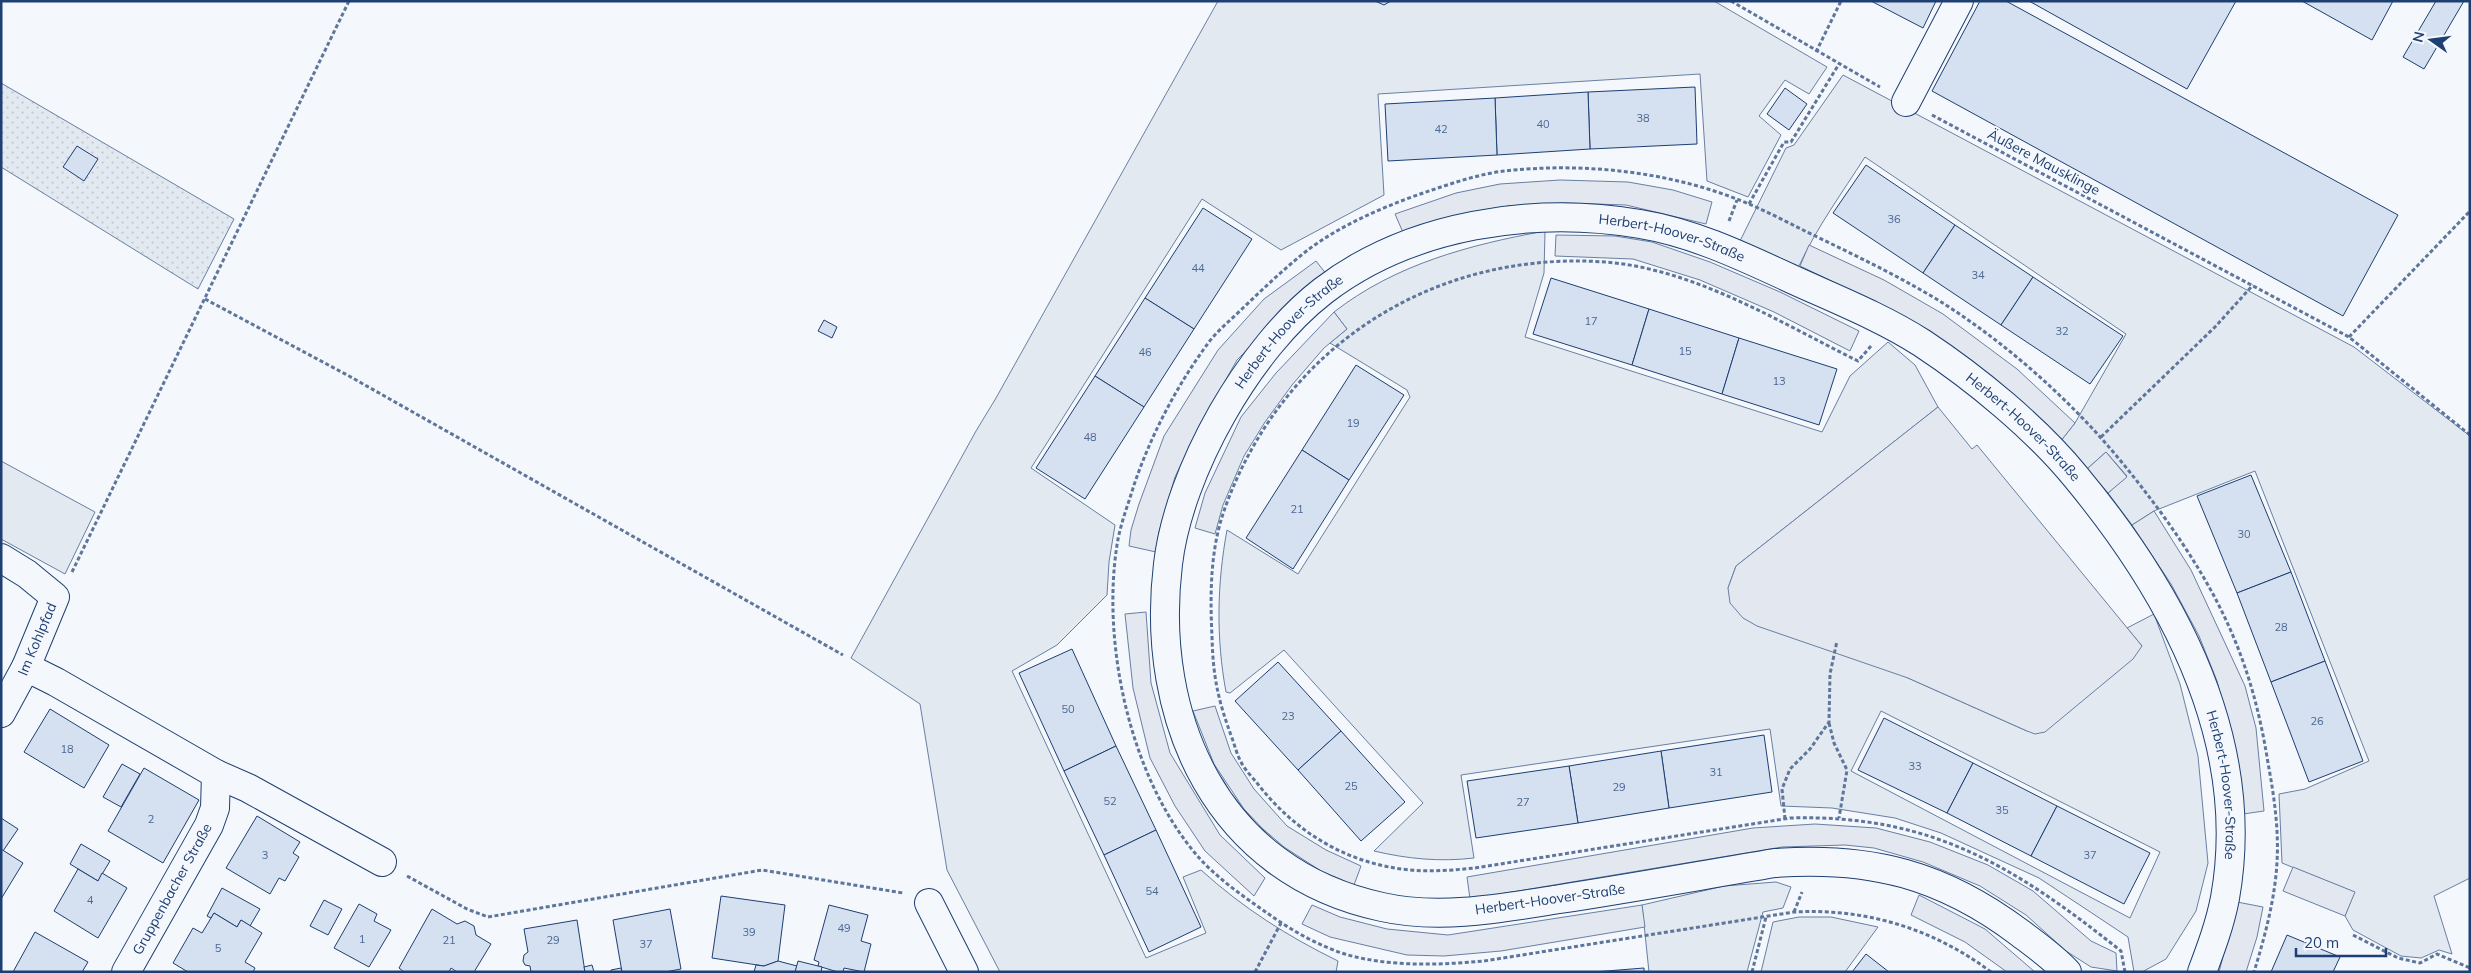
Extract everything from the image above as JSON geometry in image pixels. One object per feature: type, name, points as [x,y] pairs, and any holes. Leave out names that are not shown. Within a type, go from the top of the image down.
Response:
[{"type":"street","points":[[1906,102],[1959,1]]},
{"type":"street","name":"Herbert-Hoover-Straße","points":[[2067,972],[1996,915],[1963,896],[1923,878],[1896,870],[1814,860],[1775,863],[1500,908],[1418,911],[1390,909],[1330,892],[1282,866],[1256,845],[1236,824],[1216,800],[1199,770],[1185,739],[1175,706],[1168,675],[1165,632],[1167,565],[1180,513],[1195,470],[1225,407],[1252,364],[1302,309],[1322,291],[1351,272],[1398,249],[1433,235],[1466,227],[1504,220],[1556,218],[1605,219],[1644,224],[1681,233],[1719,247],[1891,326],[1920,342],[1973,379],[2067,466],[2134,551],[2185,642],[2202,683],[2218,734],[2226,779],[2229,826],[2225,897],[2217,933],[2202,972]]},
{"type":"street","name":"Im Kohlpfad","points":[[1,558],[27,574],[55,597],[26,667],[1,713]]},
{"type":"street","points":[[26,667],[56,682],[216,774],[248,788],[382,862]]},
{"type":"street","name":"Gruppenbacher Straße","points":[[126,972],[209,825],[215,808],[216,774]]},
{"type":"street","points":[[929,903],[964,972]]},
{"type":"path","points":[[55,597],[62,592],[349,1]]},
{"type":"path","name":"Äußere Mausklinge","points":[[1732,1],[1816,52],[1906,102],[2349,337],[2470,435]]},
{"type":"path","points":[[1816,52],[1841,1]]},
{"type":"path","points":[[1749,204],[1784,142],[1791,142],[1839,64]]},
{"type":"path","points":[[1992,972],[1969,955],[1930,934],[1888,920],[1816,911],[1766,916],[1494,960],[1441,965],[1351,956],[1324,946],[1281,923],[1225,882],[1201,860],[1178,829],[1143,766],[1120,678],[1114,628],[1114,576],[1117,545],[1123,518],[1156,429],[1212,337],[1274,278],[1313,247],[1363,218],[1406,199],[1454,183],[1498,172],[1585,168],[1625,172],[1673,181],[1749,204],[1875,265],[1957,312],[2020,359],[2071,406],[2124,461],[2206,579],[2231,629],[2251,682],[2263,728],[2272,788],[2277,860],[2265,938],[2254,972]]},
{"type":"path","points":[[2349,337],[2470,211]]},
{"type":"path","points":[[1891,326],[1858,361],[1715,291],[1645,269],[1607,262],[1542,262],[1505,267],[1458,278],[1420,293],[1383,312],[1326,354],[1269,422],[1248,456],[1224,512],[1212,572],[1210,609],[1213,666],[1217,696],[1241,762],[1277,808],[1299,828],[1328,846],[1357,858],[1381,865],[1410,870],[1443,871],[1475,868],[1785,819],[1839,818],[1911,830],[1939,838],[2008,870],[2042,890],[2121,950],[2125,972]]},
{"type":"path","points":[[2101,437],[2215,327],[2253,285]]},
{"type":"path","points":[[205,299],[349,376],[843,655]]},
{"type":"path","points":[[1837,641],[1830,674],[1829,722],[1834,743],[1847,770],[1839,818]]},
{"type":"path","points":[[1785,819],[1782,790],[1790,769],[1810,749],[1829,722]]},
{"type":"path","points":[[382,862],[467,909],[488,916],[762,870],[898,891],[929,903]]},
{"type":"path","points":[[1752,972],[1766,916]]},
{"type":"path","points":[[1255,972],[1281,923]]},
{"type":"path","points":[[2353,935],[2398,958],[2420,963],[2436,954],[2470,968]]},
{"type":"shaded area","points":[[1218,1],[1714,1],[1827,67],[1809,94],[1785,80],[1759,116],[1781,135],[1748,197],[1707,181],[1700,74],[1378,94],[1384,195],[1281,250],[1202,199],[1031,468],[1115,525],[1109,562],[1107,595],[1057,645],[1012,671],[1146,958],[1206,933],[1183,877],[1201,870],[1249,909],[1301,942],[1338,961],[1336,972],[1000,972],[947,870],[920,704],[851,658],[976,431]]},
{"type":"shaded area","points":[[1843,75],[2354,347],[2470,436],[2470,878],[2434,896],[2452,954],[2439,950],[2421,958],[2401,956],[2353,930],[2345,916],[2354,892],[2282,863],[2279,794],[2305,789],[2369,761],[2255,471],[2154,511],[2132,525],[2108,493],[2127,476],[2106,452],[2087,469],[2060,442],[2075,423],[2126,334],[1865,157],[1822,224],[1799,266],[1740,241],[1786,148],[1794,145]]},
{"type":"shaded area","points":[[1,83],[234,219],[198,289],[1,167]]},
{"type":"shaded area","points":[[1560,180],[1628,182],[1673,190],[1712,202],[1706,224],[1626,205],[1565,203],[1508,206],[1467,215],[1405,237],[1395,214],[1456,193],[1500,184]]},
{"type":"shaded area","points":[[1545,231],[1544,273],[1525,337],[1822,432],[1850,376],[1888,342],[1915,365],[1938,407],[1736,566],[1728,588],[1908,678],[2027,731],[2142,646],[2127,628],[2154,614],[2180,684],[2198,756],[2208,863],[2196,911],[2166,959],[2142,972],[2134,972],[2128,937],[2039,878],[1941,833],[1895,818],[1832,808],[1781,806],[1770,729],[1461,775],[1474,858],[1424,859],[1374,851],[1423,803],[1284,650],[1230,693],[1226,692],[1219,631],[1219,611],[1221,570],[1227,530],[1298,574],[1410,397],[1407,390],[1330,343],[1347,329],[1334,312],[1382,281],[1408,269],[1461,250]],"holes":[[[1881,711],[2160,852],[2130,918],[1851,771]]]},
{"type":"shaded area","points":[[1556,235],[1615,236],[1652,242],[1710,262],[1780,292],[1859,331],[1850,351],[1774,312],[1700,280],[1633,259],[1555,256]]},
{"type":"shaded area","points":[[1809,245],[1884,280],[1943,314],[2017,369],[2075,423],[2060,442],[1873,301],[1800,266]]},
{"type":"shaded area","points":[[1316,261],[1327,275],[1280,316],[1237,360],[1201,423],[1175,477],[1159,532],[1156,552],[1129,546],[1131,530],[1139,504],[1164,436],[1218,350],[1264,299]]},
{"type":"shaded area","points":[[1334,312],[1347,329],[1324,348],[1292,385],[1265,422],[1244,456],[1223,505],[1215,534],[1195,528],[1205,493],[1241,417],[1276,373]]},
{"type":"shaded area","points":[[1938,407],[1972,449],[1977,445],[2142,646],[2133,659],[2045,732],[2035,734],[1908,678],[1757,626],[1743,618],[1730,603],[1728,588],[1736,566]]},
{"type":"shaded area","points":[[2106,452],[2127,477],[2108,493],[2087,469]]},
{"type":"shaded area","points":[[1,461],[95,512],[65,574],[1,539]]},
{"type":"shaded area","points":[[2154,511],[2191,570],[2245,686],[2256,728],[2264,811],[2243,814],[2231,735],[2217,681],[2199,636],[2171,584],[2132,525]]},
{"type":"shaded area","points":[[1146,612],[1151,683],[1170,753],[1220,835],[1265,878],[1254,896],[1205,851],[1175,806],[1150,758],[1133,688],[1125,614]]},
{"type":"shaded area","points":[[1215,706],[1231,753],[1254,789],[1287,826],[1326,850],[1361,866],[1354,885],[1321,871],[1284,847],[1244,809],[1214,764],[1193,711]]},
{"type":"shaded area","points":[[1815,824],[1876,828],[1930,842],[1988,865],[2033,891],[2091,941],[2116,953],[2117,971],[2091,967],[2066,951],[2026,915],[1980,886],[1923,862],[1874,848],[1845,845],[1782,847],[1470,899],[1467,877],[1753,828]]},
{"type":"shaded area","points":[[2293,867],[2355,892],[2345,916],[2283,891]]},
{"type":"shaded area","points":[[1776,882],[1791,887],[1783,908],[1763,912],[1747,972],[1649,972],[1642,905],[1724,886]]},
{"type":"shaded area","points":[[1919,895],[1985,929],[2035,972],[2007,972],[1965,942],[1911,915]]},
{"type":"shaded area","points":[[2237,902],[2263,907],[2257,937],[2246,972],[2219,972]]},
{"type":"shaded area","points":[[1312,905],[1340,917],[1387,929],[1448,935],[1642,905],[1645,927],[1501,951],[1444,956],[1407,955],[1330,937],[1302,924]]},
{"type":"shaded area","points":[[1799,917],[1831,917],[1878,927],[1845,972],[1761,972],[1773,922]]},
{"type":"building","points":[[1375,1],[1391,1],[1384,5]]},
{"type":"building","points":[[1871,1],[1936,1],[1923,28]]},
{"type":"building","points":[[1980,1],[2006,1],[2398,215],[2343,316],[1932,91]]},
{"type":"building","points":[[2029,1],[2236,1],[2187,89]]},
{"type":"building","points":[[2302,1],[2393,1],[2372,40]]},
{"type":"building","points":[[2436,1],[2464,1],[2424,69],[2403,57]]},
{"type":"building","points":[[1695,87],[1697,144],[1590,149],[1588,92]]},
{"type":"building","points":[[1785,88],[1807,104],[1789,130],[1767,114]]},
{"type":"building","points":[[1588,92],[1590,149],[1497,155],[1495,98]]},
{"type":"building","points":[[1495,98],[1497,155],[1388,161],[1385,104]]},
{"type":"building","points":[[77,146],[98,159],[84,181],[63,167]]},
{"type":"building","points":[[1866,165],[1955,225],[1923,273],[1833,213]]},
{"type":"building","points":[[1203,208],[1252,239],[1194,329],[1145,298]]},
{"type":"building","points":[[1955,225],[2033,277],[2001,325],[1923,273]]},
{"type":"building","points":[[2033,277],[2123,336],[2090,384],[2001,325]]},
{"type":"building","points":[[1551,278],[1649,309],[1632,365],[1533,334]]},
{"type":"building","points":[[1145,298],[1194,329],[1144,407],[1095,376]]},
{"type":"building","points":[[1649,309],[1739,338],[1722,394],[1632,365]]},
{"type":"building","points":[[824,320],[837,327],[832,338],[818,331]]},
{"type":"building","points":[[1739,338],[1837,369],[1819,425],[1722,394]]},
{"type":"building","points":[[1356,365],[1404,395],[1349,480],[1302,450]]},
{"type":"building","points":[[1095,376],[1144,407],[1085,499],[1036,468]]},
{"type":"building","points":[[1302,450],[1349,480],[1293,569],[1246,538]]},
{"type":"building","points":[[2251,475],[2291,572],[2237,593],[2197,496]]},
{"type":"building","points":[[2291,572],[2325,661],[2271,682],[2237,593]]},
{"type":"building","points":[[1072,649],[1116,746],[1064,771],[1019,673]]},
{"type":"building","points":[[2325,661],[2363,761],[2309,782],[2271,682]]},
{"type":"building","points":[[1278,662],[1341,731],[1298,770],[1235,701]]},
{"type":"building","points":[[50,709],[109,745],[84,788],[24,752]]},
{"type":"building","points":[[1884,718],[1973,763],[1947,813],[1858,770]]},
{"type":"building","points":[[1341,731],[1405,802],[1361,841],[1298,770]]},
{"type":"building","points":[[1764,735],[1772,792],[1669,808],[1661,751]]},
{"type":"building","points":[[1116,746],[1156,830],[1104,855],[1064,771]]},
{"type":"building","points":[[1661,751],[1669,808],[1578,823],[1569,766]]},
{"type":"building","points":[[1973,763],[2057,806],[2031,856],[1947,813]]},
{"type":"building","points":[[122,764],[140,774],[121,807],[103,797]]},
{"type":"building","points":[[1569,766],[1578,823],[1476,838],[1467,781]]},
{"type":"building","points":[[144,768],[199,800],[163,863],[108,831]]},
{"type":"building","points":[[2057,806],[2150,853],[2124,904],[2031,856]]},
{"type":"building","points":[[257,816],[300,842],[293,853],[299,857],[285,881],[279,878],[270,894],[226,868]]},
{"type":"building","points":[[1,818],[18,829],[3,851],[1,849]]},
{"type":"building","points":[[1156,830],[1201,927],[1149,952],[1104,855]]},
{"type":"building","points":[[81,844],[110,861],[98,881],[70,864]]},
{"type":"building","points":[[1,849],[23,863],[1,899]]},
{"type":"building","points":[[78,869],[98,881],[102,873],[127,888],[98,938],[54,911]]},
{"type":"building","points":[[222,888],[260,909],[250,926],[241,920],[237,927],[214,913],[211,918],[207,916]]},
{"type":"building","points":[[721,896],[785,905],[778,961],[764,966],[712,958]]},
{"type":"building","points":[[324,900],[342,909],[328,935],[310,926]]},
{"type":"building","points":[[359,904],[377,914],[374,921],[391,930],[369,967],[334,948]]},
{"type":"building","points":[[829,905],[868,915],[861,941],[871,944],[864,972],[844,968],[843,972],[838,972],[818,966],[819,962],[814,960]]},
{"type":"building","points":[[432,909],[457,924],[465,921],[474,926],[476,935],[491,944],[474,972],[457,972],[451,968],[449,972],[404,972],[399,968]]},
{"type":"building","points":[[670,909],[681,969],[665,972],[622,972],[613,920]]},
{"type":"building","points":[[214,913],[237,927],[241,920],[262,933],[245,962],[255,968],[253,972],[188,972],[173,963],[193,928],[202,933]]},
{"type":"building","points":[[577,920],[585,972],[531,972],[530,966],[525,965],[523,961],[524,955],[528,952],[524,929]]},
{"type":"building","points":[[35,932],[88,962],[82,972],[13,972]]},
{"type":"building","points":[[2287,935],[2340,957],[2333,972],[2271,972]]},
{"type":"building","points":[[1866,954],[1889,972],[1852,972]]},
{"type":"building","points":[[778,961],[797,966],[795,972],[754,972],[756,965],[764,966]]},
{"type":"building","points":[[798,961],[822,967],[821,972],[795,972]]},
{"type":"building","points":[[592,965],[594,972],[585,972],[584,967]]},
{"type":"building","points":[[621,968],[622,972],[611,972],[611,970]]},
{"type":"building","points":[[1644,968],[1644,972],[1594,972]]}]
